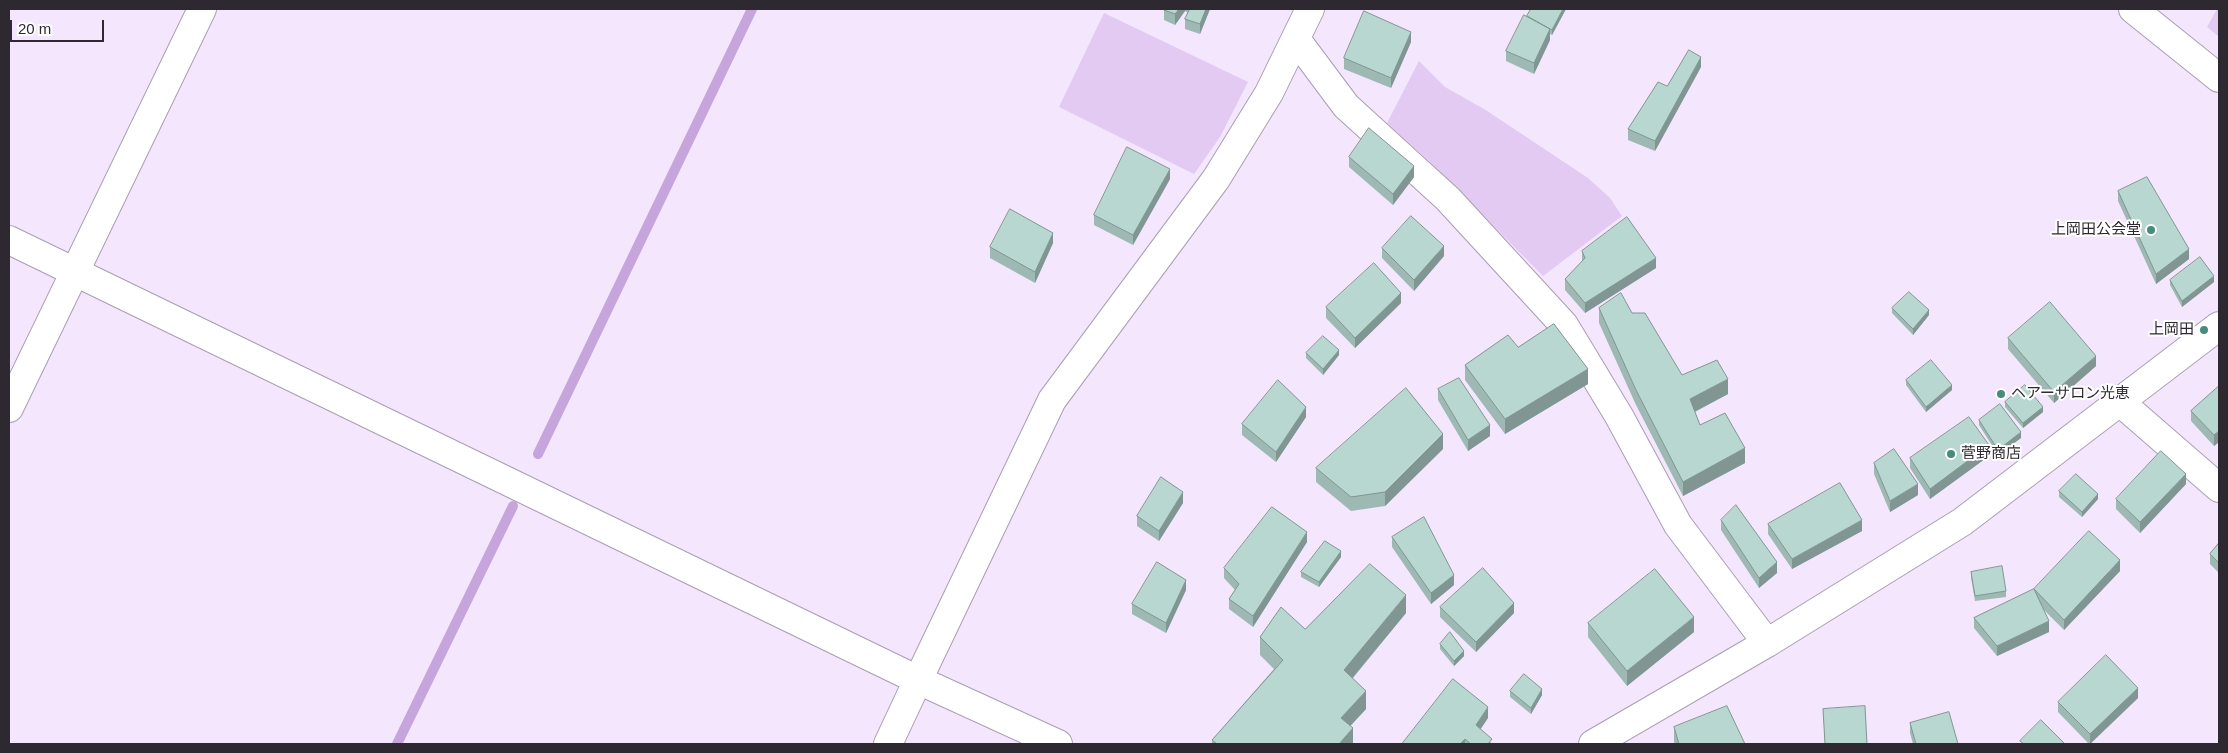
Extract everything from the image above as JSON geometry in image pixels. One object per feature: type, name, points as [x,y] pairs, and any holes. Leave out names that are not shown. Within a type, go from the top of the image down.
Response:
[{"type":"street","points":[[9,408],[202,9]]},
{"type":"street","points":[[888,744],[1052,400],[1216,179],[1269,92],[1310,9]]},
{"type":"street","points":[[2133,9],[2219,78]]},
{"type":"street","points":[[1296,39],[1346,106],[1448,199],[1564,324],[1619,416],[1678,525],[1767,643]]},
{"type":"street","points":[[9,240],[918,680],[1058,744]]},
{"type":"street","points":[[1594,744],[1767,643],[1962,522],[2219,326]]},
{"type":"street","points":[[2120,402],[2219,488]]},
{"type":"shaded area","points":[[2217,9],[2219,9],[2219,37],[2207,27]]},
{"type":"shaded area","points":[[1104,13],[1248,82],[1220,137],[1194,174],[1059,107]]},
{"type":"shaded area","points":[[1419,61],[1445,87],[1484,109],[1588,178],[1610,198],[1622,216],[1543,276],[1427,159],[1387,123]]},
{"type":"building","points":[[1164,9],[1179,9],[1175,14]]},
{"type":"building","points":[[1190,9],[1206,9],[1200,24],[1185,19]]},
{"type":"building","points":[[1531,9],[1563,9],[1552,30],[1527,16]]},
{"type":"building","points":[[1364,11],[1411,32],[1391,78],[1344,58]]},
{"type":"building","points":[[1524,15],[1550,29],[1534,63],[1506,51]]},
{"type":"building","points":[[1689,50],[1701,57],[1655,141],[1628,129],[1658,82],[1667,86]]},
{"type":"building","points":[[1369,128],[1414,166],[1393,194],[1349,157]]},
{"type":"building","points":[[1127,147],[1170,169],[1133,235],[1094,215]]},
{"type":"building","name":"上岡田公会堂","points":[[2147,177],[2189,249],[2156,274],[2118,191]]},
{"type":"building","points":[[1010,209],[1053,233],[1035,272],[990,247]]},
{"type":"building","points":[[1411,216],[1444,246],[1414,280],[1382,248]]},
{"type":"building","points":[[1627,217],[1656,258],[1585,303],[1565,279],[1585,258],[1582,251]]},
{"type":"building","points":[[2200,257],[2214,276],[2182,301],[2170,280]]},
{"type":"building","points":[[1374,263],[1401,293],[1355,338],[1326,307]]},
{"type":"building","points":[[1909,292],[1929,310],[1913,329],[1892,308]]},
{"type":"building","points":[[1621,293],[1632,313],[1645,313],[1682,375],[1717,360],[1728,379],[1690,399],[1700,425],[1725,413],[1745,448],[1683,482],[1636,390],[1599,308]]},
{"type":"building","points":[[2050,302],[2096,356],[2054,392],[2008,338]]},
{"type":"building","points":[[1554,324],[1588,369],[1505,419],[1465,365],[1508,335],[1518,347]]},
{"type":"building","points":[[1323,336],[1339,350],[1323,369],[1306,353]]},
{"type":"building","points":[[1931,360],[1952,385],[1926,407],[1906,380]]},
{"type":"building","points":[[1459,378],[1490,425],[1468,440],[1438,389]]},
{"type":"building","points":[[1278,380],[1306,407],[1276,452],[1242,424]]},
{"type":"building","points":[[2025,385],[2043,407],[2023,423],[2005,402]]},
{"type":"building","points":[[2219,386],[2219,431],[2214,435],[2191,411]]},
{"type":"building","points":[[1406,388],[1443,434],[1385,492],[1351,497],[1316,468]]},
{"type":"building","points":[[2000,404],[2021,432],[1998,450],[1979,420]]},
{"type":"building","points":[[1969,417],[1989,445],[1930,489],[1910,458]]},
{"type":"building","points":[[1894,449],[1918,484],[1890,501],[1874,463]]},
{"type":"building","points":[[2161,451],[2186,474],[2140,522],[2116,499]]},
{"type":"building","points":[[2076,474],[2098,494],[2082,512],[2059,491]]},
{"type":"building","points":[[1161,477],[1183,492],[1159,531],[1137,516]]},
{"type":"building","points":[[1840,483],[1862,520],[1792,559],[1768,524]]},
{"type":"building","points":[[1736,505],[1777,562],[1759,578],[1721,520]]},
{"type":"building","points":[[1272,507],[1307,532],[1253,616],[1229,599],[1239,584],[1224,568]]},
{"type":"building","points":[[1424,517],[1454,575],[1431,593],[1392,537]]},
{"type":"building","points":[[2089,531],[2120,560],[2064,620],[2034,589]]},
{"type":"building","points":[[1325,541],[1341,551],[1319,582],[1301,572]]},
{"type":"building","points":[[2219,543],[2219,563],[2210,554]]},
{"type":"building","points":[[1157,562],[1186,580],[1166,623],[1132,604]]},
{"type":"building","points":[[1370,564],[1406,595],[1344,670],[1366,691],[1341,718],[1353,728],[1339,744],[1217,744],[1212,740],[1283,660],[1260,637],[1281,607],[1305,629]]},
{"type":"building","points":[[2002,566],[2006,591],[1975,596],[1971,572]]},
{"type":"building","points":[[1483,568],[1514,603],[1476,642],[1440,607]]},
{"type":"building","points":[[1655,569],[1694,617],[1627,671],[1588,623]]},
{"type":"building","points":[[2034,589],[2049,621],[1997,646],[1974,618]]},
{"type":"building","points":[[1450,632],[1464,651],[1454,661],[1440,644]]},
{"type":"building","points":[[2106,655],[2138,688],[2090,734],[2058,702]]},
{"type":"building","points":[[1524,674],[1542,689],[1531,708],[1510,691]]},
{"type":"building","points":[[1453,679],[1488,707],[1476,725],[1492,739],[1488,744],[1471,744],[1465,739],[1460,744],[1402,744]]},
{"type":"building","points":[[1727,706],[1745,744],[1679,744],[1674,727]]},
{"type":"building","points":[[1865,706],[1867,744],[1825,744],[1823,709]]},
{"type":"building","points":[[1949,712],[1958,744],[1916,744],[1910,723]]},
{"type":"building","points":[[2041,720],[2065,744],[2024,744],[2020,741]]},
{"type":"waterway","points":[[538,454],[752,9]]},
{"type":"waterway","points":[[397,744],[513,506]]},
{"type":"place","name":"上岡田公会堂","points":[[2151,230]]},
{"type":"place","name":"上岡田","points":[[2204,330]]},
{"type":"place","name":"ヘアーサロン光恵","points":[[2001,394]]},
{"type":"place","name":"菅野商店","points":[[1951,454]]}]
